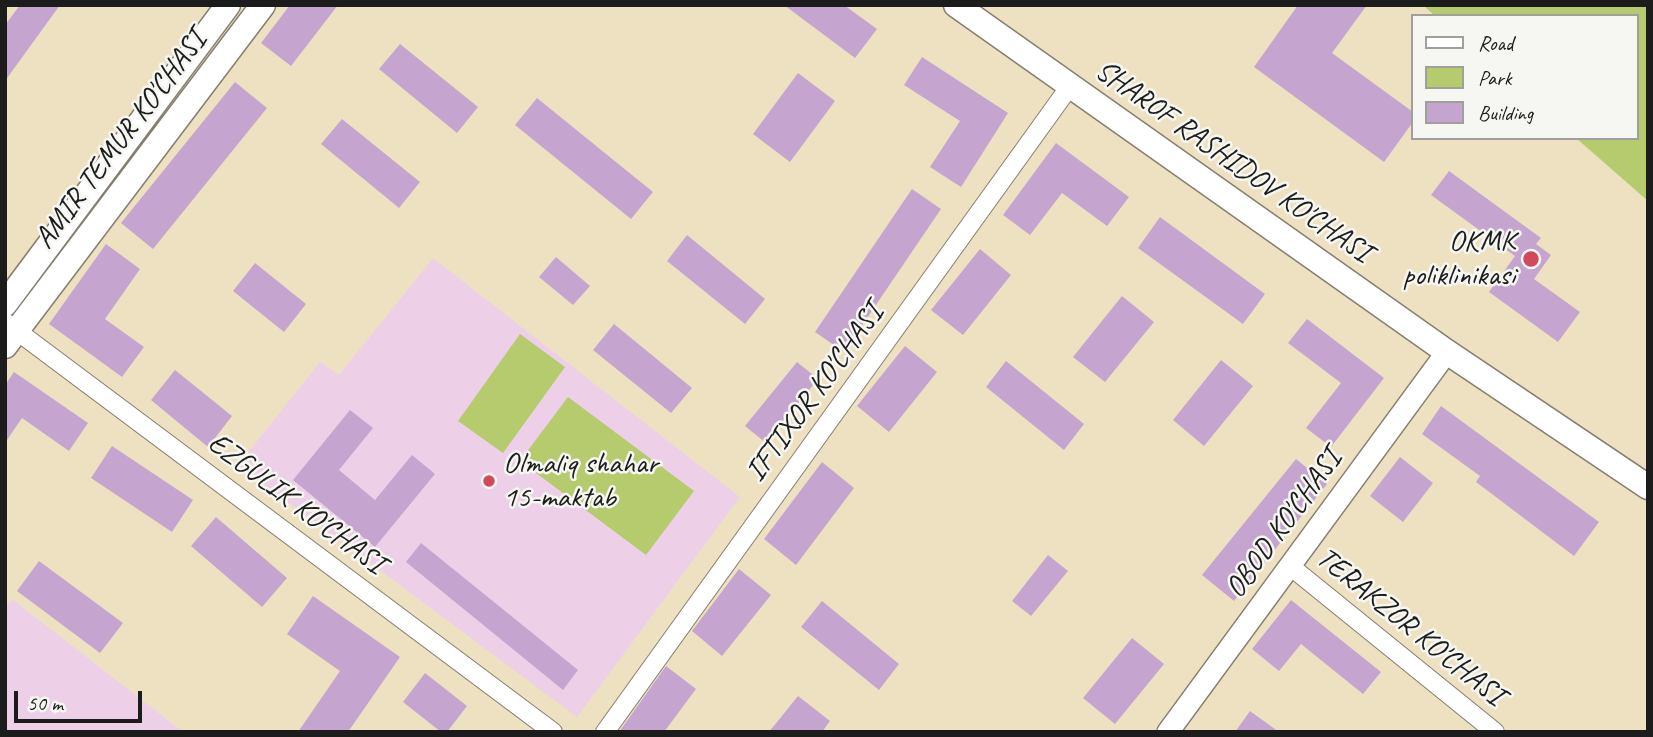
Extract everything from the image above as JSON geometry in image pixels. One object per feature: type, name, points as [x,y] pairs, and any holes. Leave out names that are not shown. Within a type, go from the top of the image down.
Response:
[{"type":"main road","name":"AMIR TEMUR KO'CHASI","points":[[5,304],[228,5]]},
{"type":"main road","name":"AMIR TEMUR KO'CHASI","points":[[9,333],[262,5]]},
{"type":"main road","name":"SHAROF RASHIDOV KO'CHASI","points":[[956,5],[1447,352],[1648,487]]},
{"type":"street","name":"IFTIXOR KO'CHASI","points":[[605,732],[1070,86]]},
{"type":"street","name":"EZGULIK KO'CHASI","points":[[9,333],[553,732]]},
{"type":"street","name":"OBOD KO'CHASI","points":[[1168,732],[1447,352]]},
{"type":"street","name":"TERAKZOR KO'CHASI","points":[[1290,566],[1495,732]]},
{"type":"shaded area","name":"Olmaliq shahar 15-maktab","points":[[433,258],[740,497],[577,717],[238,465],[320,362],[339,375]]},
{"type":"shaded area","points":[[12,599],[183,732],[5,732],[5,608]]},
{"type":"green space","points":[[1423,5],[1648,5],[1648,201],[1578,140],[1639,140],[1639,14],[1433,14]]},
{"type":"green space","points":[[520,334],[565,367],[503,453],[458,421]]},
{"type":"green space","points":[[568,397],[694,491],[646,555],[520,461]]},
{"type":"building","points":[[20,5],[60,5],[5,81],[5,25]]},
{"type":"building","points":[[290,5],[338,5],[291,66],[261,43]]},
{"type":"building","points":[[784,5],[844,5],[877,29],[855,58]]},
{"type":"building","points":[[1298,5],[1367,5],[1332,53],[1412,111],[1412,123],[1384,162],[1254,67]]},
{"type":"building","points":[[400,44],[478,107],[457,133],[379,69]]},
{"type":"building","points":[[922,57],[1008,113],[961,187],[930,167],[960,121],[904,85]]},
{"type":"building","points":[[798,73],[835,101],[790,162],[753,134]]},
{"type":"building","points":[[235,82],[267,108],[153,249],[121,223]]},
{"type":"building","points":[[537,98],[653,192],[631,219],[515,125]]},
{"type":"building","points":[[342,119],[420,182],[399,208],[321,144]]},
{"type":"building","points":[[1056,143],[1129,197],[1107,226],[1062,193],[1030,235],[1003,215]]},
{"type":"building","name":"OKMK poliklinikasi","points":[[1449,171],[1541,238],[1536,244],[1551,255],[1534,279],[1580,312],[1558,342],[1489,292],[1515,256],[1431,195]]},
{"type":"building","points":[[912,189],[941,209],[844,352],[815,332]]},
{"type":"building","points":[[1160,217],[1265,294],[1243,324],[1138,248]]},
{"type":"building","points":[[687,235],[765,299],[745,324],[667,261]]},
{"type":"building","points":[[106,244],[140,269],[105,319],[144,347],[122,377],[49,324]]},
{"type":"building","points":[[980,249],[1011,275],[963,335],[931,310]]},
{"type":"building","points":[[556,257],[590,286],[573,305],[539,277]]},
{"type":"building","points":[[255,263],[306,304],[284,332],[233,291]]},
{"type":"building","points":[[1122,296],[1154,322],[1105,382],[1073,357]]},
{"type":"building","points":[[1307,319],[1384,378],[1331,447],[1306,428],[1341,383],[1288,343]]},
{"type":"building","points":[[614,324],[692,388],[671,413],[593,350]]},
{"type":"building","points":[[905,346],[937,372],[889,432],[857,406]]},
{"type":"building","points":[[1221,360],[1253,386],[1204,446],[1173,420]]},
{"type":"building","points":[[1006,361],[1084,424],[1064,450],[986,387]]},
{"type":"building","points":[[797,362],[818,379],[766,443],[745,426]]},
{"type":"building","points":[[175,370],[232,416],[208,447],[151,400]]},
{"type":"building","points":[[14,372],[88,423],[69,451],[22,418],[5,443],[5,385]]},
{"type":"building","points":[[1441,406],[1599,522],[1574,556],[1476,482],[1480,476],[1422,434]]},
{"type":"building","points":[[350,410],[373,428],[339,470],[375,500],[412,455],[435,474],[375,547],[293,480]]},
{"type":"building","points":[[112,446],[193,500],[172,532],[91,478]]},
{"type":"building","points":[[1400,457],[1433,483],[1403,522],[1370,496]]},
{"type":"building","points":[[1296,459],[1327,484],[1234,601],[1202,575]]},
{"type":"building","points":[[822,462],[854,488],[796,565],[764,539]]},
{"type":"building","points":[[216,517],[287,578],[262,607],[191,546]]},
{"type":"building","points":[[421,543],[578,670],[563,690],[406,562]]},
{"type":"building","points":[[1048,555],[1068,571],[1031,616],[1012,601]]},
{"type":"building","points":[[39,561],[123,623],[100,653],[17,591]]},
{"type":"building","points":[[739,569],[771,595],[722,656],[692,631]]},
{"type":"building","points":[[313,596],[400,657],[348,732],[298,732],[340,671],[287,634]]},
{"type":"building","points":[[1291,600],[1381,672],[1363,694],[1301,644],[1279,671],[1252,649]]},
{"type":"building","points":[[822,601],[899,664],[879,690],[801,627]]},
{"type":"building","points":[[1132,638],[1164,664],[1115,724],[1083,698]]},
{"type":"building","points":[[666,666],[696,689],[664,732],[619,732]]},
{"type":"building","points":[[425,673],[467,706],[447,732],[441,732],[403,702]]},
{"type":"building","points":[[798,696],[830,721],[822,732],[769,732]]},
{"type":"building","points":[[1250,711],[1279,732],[1235,732]]},
{"type":"place","name":"OKMK poliklinikasi","points":[[1531,259]]},
{"type":"place","name":"Olmaliq shahar 15-maktab","points":[[489,481]]}]
